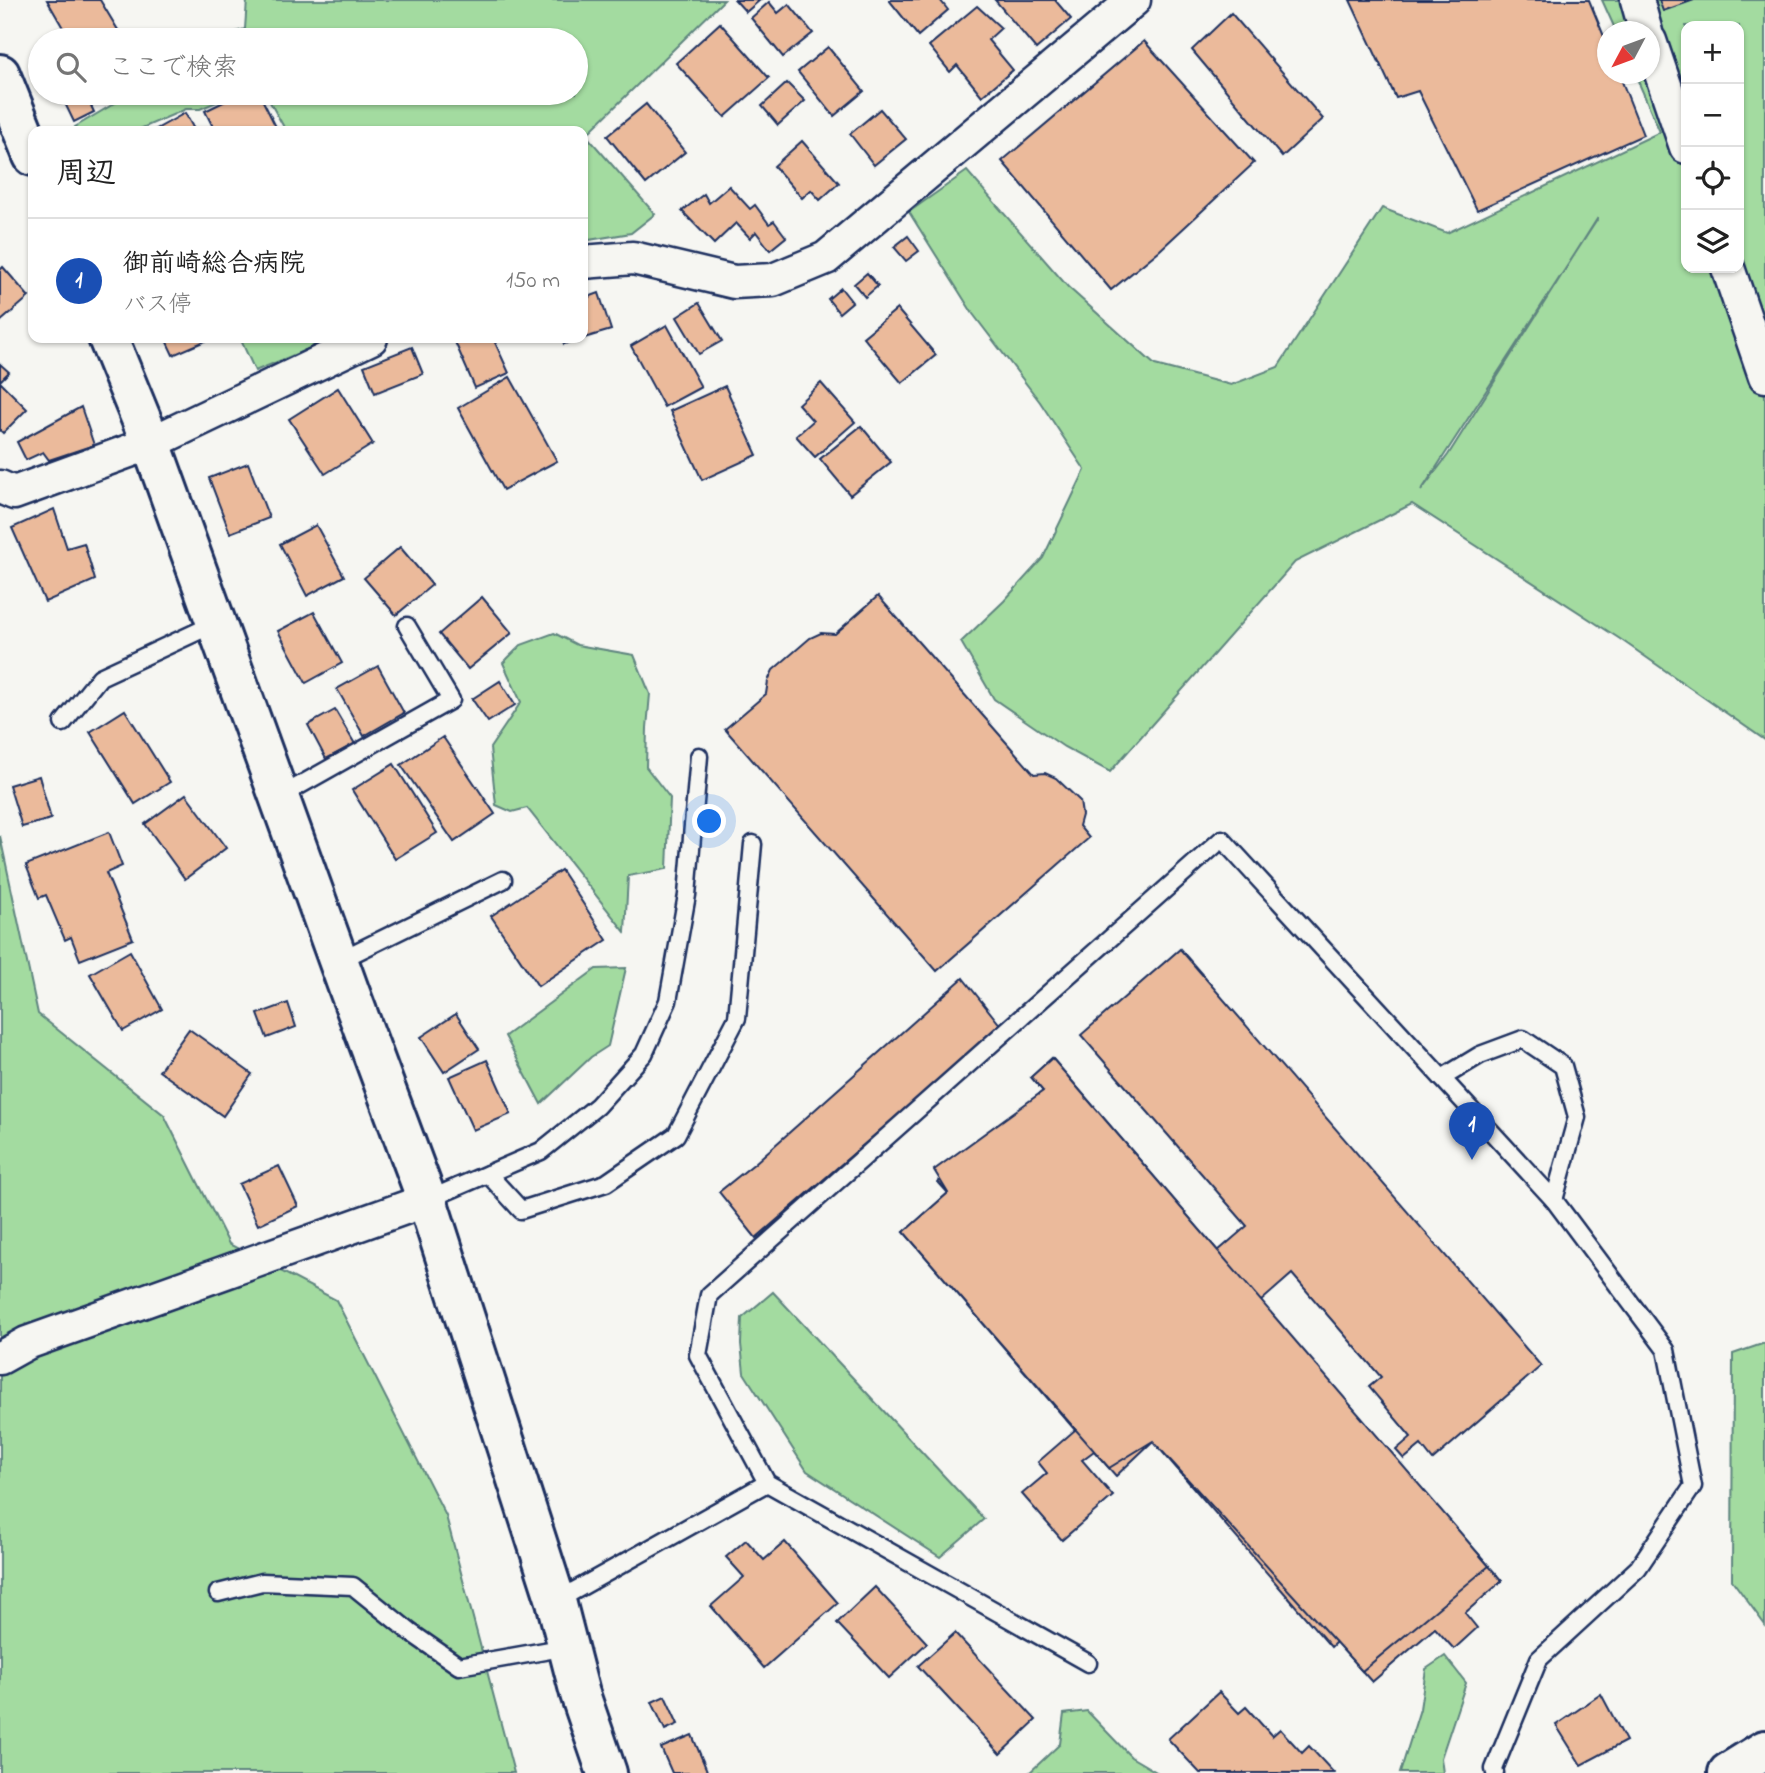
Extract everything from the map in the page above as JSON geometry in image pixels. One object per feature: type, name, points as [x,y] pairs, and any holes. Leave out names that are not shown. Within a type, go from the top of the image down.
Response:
[{"type":"street","points":[[588,262],[633,258],[734,282],[773,280],[826,258],[1134,0]]},
{"type":"street","points":[[1637,0],[1643,21]]},
{"type":"street","points":[[1660,70],[1681,132]]},
{"type":"street","points":[[0,74],[28,144]]},
{"type":"street","points":[[1730,273],[1765,376]]},
{"type":"street","points":[[110,343],[151,443],[427,1200],[556,1601],[580,1694],[607,1773]]},
{"type":"street","points":[[0,487],[14,493],[151,443],[361,343]]},
{"type":"street","points":[[0,1357],[27,1343],[427,1200]]},
{"type":"street","points":[[1728,1773],[1765,1750]]},
{"type":"lane","points":[[62,723],[100,677],[216,624]]},
{"type":"lane","points":[[279,797],[451,700],[407,626]]},
{"type":"lane","points":[[427,1200],[541,1151],[597,1106],[644,1054],[668,1001],[687,895],[699,756]]},
{"type":"lane","points":[[1088,1663],[767,1483],[698,1355],[709,1294],[1222,839],[1554,1200],[1666,1350],[1693,1486],[1638,1568],[1539,1659],[1494,1769],[1495,1773]]},
{"type":"lane","points":[[488,1174],[521,1210],[606,1183],[676,1135],[737,1018],[753,844]]},
{"type":"lane","points":[[338,961],[503,880]]},
{"type":"lane","points":[[1442,1078],[1480,1055],[1523,1039],[1563,1066],[1577,1117],[1554,1200]]},
{"type":"lane","points":[[556,1601],[767,1483]]},
{"type":"lane","points":[[218,1593],[262,1581],[353,1586],[410,1632],[459,1666],[567,1647]]},
{"type":"green space","points":[[247,0],[724,0],[588,133],[588,126],[283,126],[272,105],[588,105],[588,28],[245,28]]},
{"type":"green space","points":[[1602,0],[1765,0],[1765,740],[1620,639],[1412,504],[1295,562],[1110,772],[1064,747],[994,699],[961,642],[1004,601],[1043,558],[1085,470],[1040,402],[973,314],[909,212],[967,171],[1068,287],[1155,365],[1231,385],[1278,367],[1382,208],[1447,233],[1660,132],[1639,84],[1660,84],[1660,21],[1611,21]],"holes":[[[1574,255],[1448,455],[1421,491]]]},
{"type":"green space","points":[[112,105],[210,105],[200,109],[186,109],[147,126],[77,126]]},
{"type":"green space","points":[[588,137],[655,214],[631,233],[588,240]]},
{"type":"green space","points":[[242,343],[323,343],[255,371]]},
{"type":"green space","points":[[554,633],[577,645],[634,655],[650,694],[646,767],[670,798],[667,869],[628,876],[625,932],[527,808],[512,812],[496,805],[490,748],[521,702],[503,663],[521,645]]},
{"type":"green space","points":[[0,836],[38,1014],[164,1115],[229,1244],[336,1300],[446,1516],[514,1773],[0,1773]]},
{"type":"green space","points":[[626,968],[608,1046],[591,1057],[541,1104],[505,1036],[596,969]]},
{"type":"green space","points":[[773,1292],[984,1519],[940,1557],[807,1471],[744,1373],[742,1318]]},
{"type":"green space","points":[[1765,1343],[1765,1625],[1732,1580],[1733,1354]]},
{"type":"green space","points":[[1445,1656],[1466,1683],[1441,1758],[1443,1773],[1400,1773],[1420,1709],[1426,1669]]},
{"type":"green space","points":[[1087,1711],[1131,1757],[1158,1773],[1029,1773],[1060,1744],[1064,1714]]},
{"type":"building","points":[[47,0],[100,0],[117,28],[63,28]]},
{"type":"building","points":[[735,0],[760,0],[746,12]]},
{"type":"building","points":[[889,0],[940,0],[948,10],[918,36]]},
{"type":"building","points":[[995,0],[1055,0],[1071,19],[1036,49]]},
{"type":"building","points":[[1350,0],[1589,0],[1598,21],[1597,84],[1623,84],[1643,135],[1477,210],[1418,91],[1396,98]]},
{"type":"building","points":[[1659,0],[1694,0],[1663,11]]},
{"type":"building","points":[[769,2],[778,13],[789,4],[813,33],[783,57],[751,18]]},
{"type":"building","points":[[977,6],[1001,28],[988,40],[1013,70],[982,96],[957,65],[950,72],[929,46]]},
{"type":"building","points":[[1231,13],[1323,119],[1282,157],[1192,50]]},
{"type":"building","points":[[720,23],[769,78],[725,117],[676,63]]},
{"type":"building","points":[[1144,41],[1254,163],[1160,250],[1111,290],[1002,161]]},
{"type":"building","points":[[828,47],[864,91],[834,116],[798,72]]},
{"type":"building","points":[[787,83],[805,101],[778,125],[762,106]]},
{"type":"building","points":[[646,104],[685,152],[646,184],[607,136]]},
{"type":"building","points":[[66,105],[91,105],[94,112],[74,122]]},
{"type":"building","points":[[217,105],[265,105],[276,126],[212,126],[205,111]]},
{"type":"building","points":[[880,109],[906,139],[874,165],[850,134]]},
{"type":"building","points":[[185,113],[192,126],[162,126]]},
{"type":"building","points":[[802,141],[839,183],[820,200],[811,190],[802,198],[774,166]]},
{"type":"building","points":[[729,186],[750,209],[755,205],[769,224],[774,221],[786,237],[770,250],[756,232],[750,238],[736,223],[714,244],[682,211],[704,194],[709,203]]},
{"type":"building","points":[[908,236],[919,251],[906,261],[894,247]]},
{"type":"building","points":[[3,267],[28,298],[0,322],[0,270]]},
{"type":"building","points":[[867,273],[878,286],[865,297],[854,284]]},
{"type":"building","points":[[841,288],[852,302],[839,313],[828,299]]},
{"type":"building","points":[[599,293],[611,330],[588,337],[588,297]]},
{"type":"building","points":[[699,303],[722,341],[699,354],[677,317]]},
{"type":"building","points":[[897,309],[936,355],[902,383],[863,337]]},
{"type":"building","points":[[667,325],[701,387],[664,407],[631,346]]},
{"type":"building","points":[[167,343],[201,343],[173,355]]},
{"type":"building","points":[[455,343],[495,343],[509,373],[475,388]]},
{"type":"building","points":[[412,347],[423,374],[375,393],[364,366]]},
{"type":"building","points":[[0,364],[9,372],[0,381]]},
{"type":"building","points":[[510,377],[557,461],[503,490],[458,408]]},
{"type":"building","points":[[0,382],[27,409],[3,433],[0,430]]},
{"type":"building","points":[[821,383],[855,422],[815,457],[796,436],[813,421],[798,404]]},
{"type":"building","points":[[725,386],[757,455],[702,480],[670,411]]},
{"type":"building","points":[[338,388],[373,444],[325,474],[289,419]]},
{"type":"building","points":[[81,407],[94,445],[49,460],[43,452],[26,460],[17,442]]},
{"type":"building","points":[[861,426],[891,462],[850,495],[820,459]]},
{"type":"building","points":[[248,463],[269,518],[230,533],[209,478]]},
{"type":"building","points":[[54,509],[67,548],[84,543],[95,580],[45,602],[12,528]]},
{"type":"building","points":[[316,525],[344,576],[307,596],[280,544]]},
{"type":"building","points":[[400,547],[432,585],[396,615],[364,578]]},
{"type":"building","points":[[878,596],[1034,774],[1045,773],[1056,778],[1080,801],[1082,815],[1079,826],[1089,838],[937,971],[725,729],[766,694],[773,670],[810,638],[821,633],[835,634]]},
{"type":"building","points":[[482,597],[512,633],[468,669],[439,634]]},
{"type":"building","points":[[314,612],[342,663],[306,683],[278,631]]},
{"type":"building","points":[[378,666],[404,713],[364,736],[337,689]]},
{"type":"building","points":[[500,681],[515,705],[488,722],[472,699]]},
{"type":"building","points":[[125,710],[170,782],[135,804],[90,732]]},
{"type":"building","points":[[335,710],[355,744],[326,759],[308,725]]},
{"type":"building","points":[[443,737],[495,814],[454,842],[401,765]]},
{"type":"building","points":[[394,764],[437,833],[395,859],[352,790]]},
{"type":"building","points":[[39,776],[51,819],[22,827],[9,785]]},
{"type":"building","points":[[186,794],[226,848],[185,879],[145,824]]},
{"type":"building","points":[[109,832],[122,866],[106,873],[133,939],[80,960],[71,937],[65,940],[46,895],[39,898],[26,865]]},
{"type":"building","points":[[561,870],[607,940],[538,986],[491,916]]},
{"type":"building","points":[[1180,949],[1541,1366],[1433,1460],[1421,1445],[1404,1459],[1396,1450],[1411,1437],[1369,1387],[1381,1377],[1292,1274],[1260,1302],[1502,1581],[1465,1613],[1477,1628],[1454,1649],[1435,1628],[1372,1682],[1336,1642],[1331,1647],[1153,1441],[1116,1476],[1094,1451],[1082,1460],[1113,1496],[1062,1540],[1022,1494],[1047,1473],[1038,1462],[1075,1430],[904,1232],[948,1193],[938,1182],[1043,1091],[1031,1077],[1052,1058],[1218,1251],[1247,1226],[1081,1035]]},
{"type":"building","points":[[130,951],[162,1009],[123,1031],[90,974]]},
{"type":"building","points":[[963,978],[1001,1026],[756,1238],[719,1192]]},
{"type":"building","points":[[288,1003],[296,1027],[267,1038],[258,1014]]},
{"type":"building","points":[[456,1014],[479,1049],[444,1072],[421,1037]]},
{"type":"building","points":[[189,1029],[252,1074],[223,1116],[159,1071]]},
{"type":"building","points":[[1052,1058],[1489,1566],[1362,1671],[1153,1441],[1109,1468],[904,1232],[948,1193],[934,1170],[1043,1091],[1031,1077]]},
{"type":"building","points":[[487,1060],[511,1114],[473,1130],[449,1077]]},
{"type":"building","points":[[279,1166],[298,1206],[258,1225],[239,1184]]},
{"type":"building","points":[[746,1540],[764,1560],[785,1542],[838,1603],[764,1668],[711,1606],[744,1577],[726,1557]]},
{"type":"building","points":[[875,1587],[927,1643],[889,1678],[837,1623]]},
{"type":"building","points":[[955,1633],[1036,1720],[1000,1754],[918,1666]]},
{"type":"building","points":[[1219,1692],[1239,1713],[1246,1707],[1272,1736],[1280,1729],[1302,1753],[1309,1746],[1334,1773],[1200,1773],[1168,1739]]},
{"type":"building","points":[[1601,1694],[1626,1741],[1581,1765],[1556,1725]]},
{"type":"building","points":[[665,1696],[678,1724],[665,1730],[652,1702]]},
{"type":"building","points":[[692,1735],[708,1773],[672,1773],[661,1748]]},
{"type":"place","name":"御前崎総合病院","points":[[1472,1160]]}]
